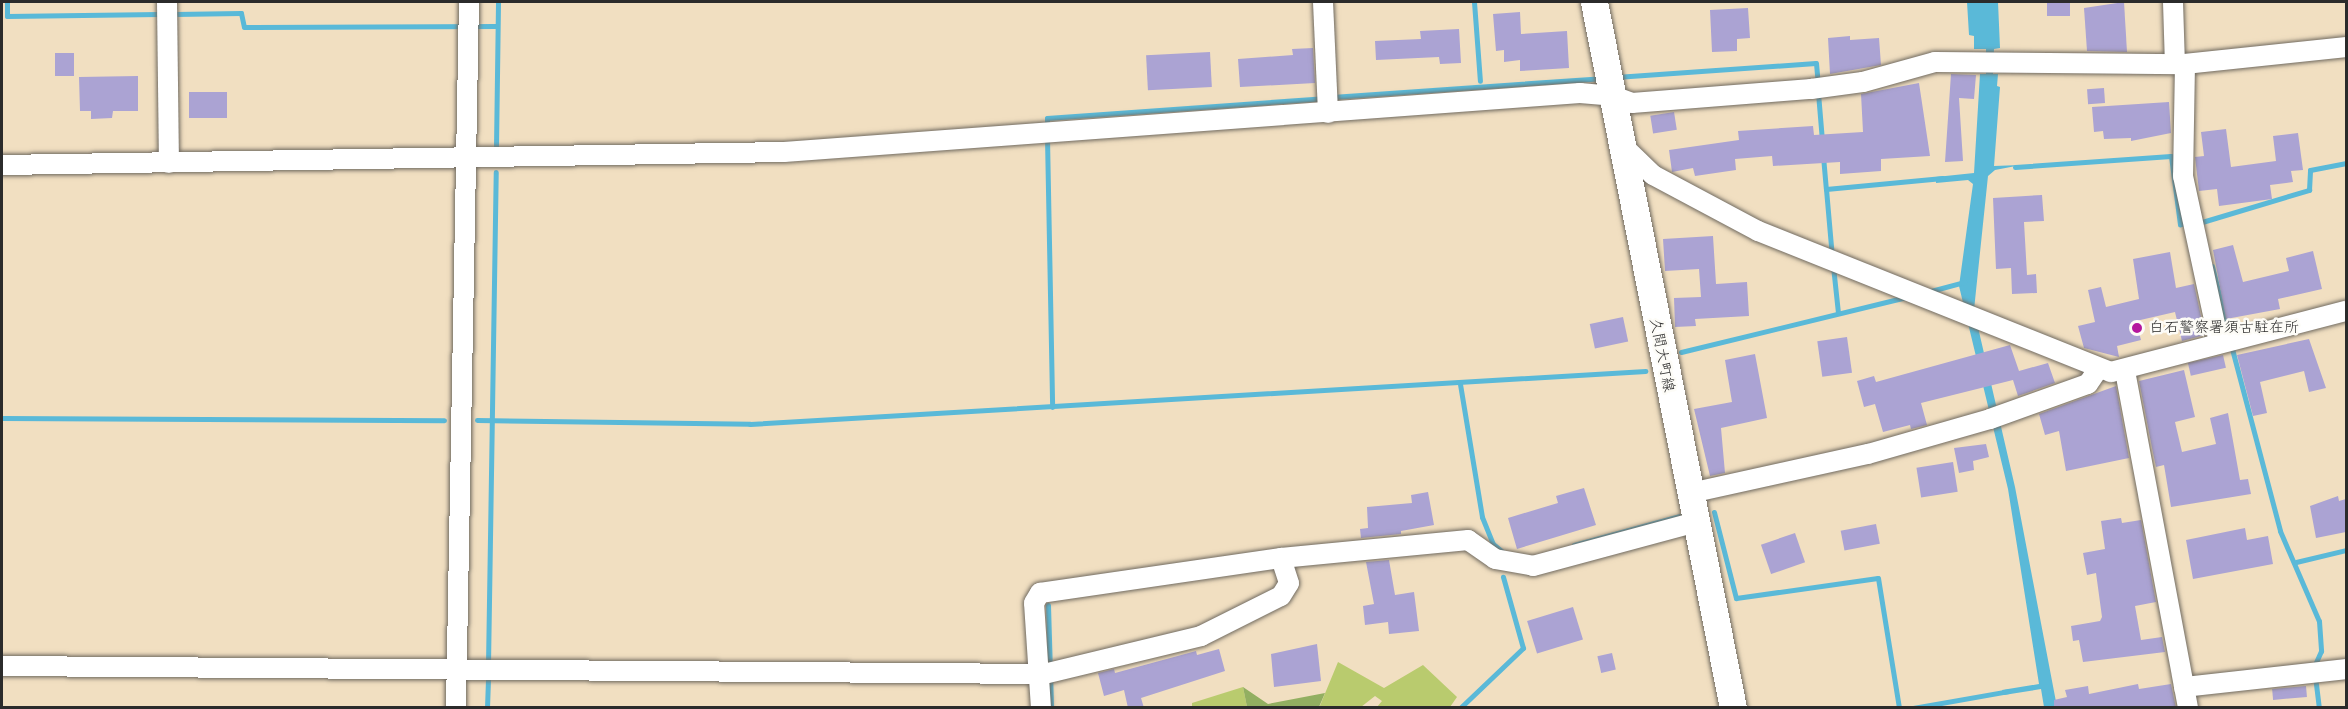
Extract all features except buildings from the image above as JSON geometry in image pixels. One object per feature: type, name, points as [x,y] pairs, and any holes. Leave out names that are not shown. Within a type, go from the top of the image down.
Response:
[{"type":"main road","name":"久間大町線","points":[[1594,2],[1733,708]]},
{"type":"street","points":[[167,2],[169,164]]},
{"type":"street","points":[[1323,2],[1328,102]]},
{"type":"street","points":[[2173,2],[2180,64],[2183,176],[2227,341]]},
{"type":"street","points":[[456,708],[469,19]]},
{"type":"street","points":[[2,165],[784,152],[1047,135],[1328,102],[1580,93],[1611,84],[1632,104],[1863,82],[1935,62],[2180,64],[2346,47]]},
{"type":"street","points":[[1623,146],[1653,175],[1705,206],[1832,261],[2098,369],[2125,371],[2227,341],[2346,312]]},
{"type":"street","points":[[1690,494],[1856,457],[1996,416],[2088,384],[2098,369]]},
{"type":"street","points":[[2125,371],[2188,708]]},
{"type":"street","points":[[1041,708],[1046,673],[1034,603],[1040,593],[1281,558],[1468,540],[1495,559],[1533,566],[1696,522]]},
{"type":"street","points":[[2,666],[1046,673],[1201,636],[1281,596],[1289,583],[1281,558]]},
{"type":"street","points":[[2184,687],[2346,669]]},
{"type":"green space","points":[[1338,662],[1384,688],[1423,665],[1457,697],[1450,707],[1377,707],[1382,701],[1375,696],[1361,707],[1319,708]]},
{"type":"green space","points":[[1243,687],[1247,707],[1192,708],[1192,703]]},
{"type":"green space","points":[[1243,687],[1268,704],[1325,693],[1319,707],[1247,707]]},
{"type":"water","points":[[1967,2],[1998,2],[2000,48],[1994,49],[1993,74],[1998,74],[1997,86],[2000,87],[1994,166],[2021,165],[1995,170],[1988,176],[1974,310],[2015,487],[2057,707],[2044,707],[2041,689],[2004,695],[2002,690],[2039,684],[2008,489],[1959,286],[1973,184],[1968,180],[1936,183],[1936,177],[1974,173],[1980,74],[1986,74],[1986,49],[1974,49],[1974,36],[1969,35]]},
{"type":"waterway","points":[[7,2],[7,16],[159,14]]},
{"type":"waterway","points":[[496,147],[498,2]]},
{"type":"waterway","points":[[1474,2],[1480,81]]},
{"type":"waterway","points":[[175,14],[241,13],[244,27],[497,26]]},
{"type":"waterway","points":[[1616,77],[1816,63],[1818,84]]},
{"type":"waterway","points":[[1332,97],[1601,78]]},
{"type":"waterway","points":[[1818,93],[1822,141]]},
{"type":"waterway","points":[[1047,129],[1047,118],[1323,98]]},
{"type":"waterway","points":[[1047,138],[1052,407]]},
{"type":"waterway","points":[[1823,156],[1826,189],[1942,178]]},
{"type":"waterway","points":[[2015,167],[2171,156],[2180,224],[2190,223]]},
{"type":"waterway","points":[[2202,222],[2309,190],[2310,170],[2346,163]]},
{"type":"waterway","points":[[488,665],[496,172]]},
{"type":"waterway","points":[[1826,189],[1832,257]]},
{"type":"waterway","points":[[1833,266],[1838,313]]},
{"type":"waterway","points":[[2212,266],[2229,336]]},
{"type":"waterway","points":[[1927,292],[1965,282]]},
{"type":"waterway","points":[[1681,352],[1906,297]]},
{"type":"waterway","points":[[2231,345],[2280,531],[2319,621],[2321,651],[2314,667]]},
{"type":"waterway","points":[[477,420],[750,424],[1645,371]]},
{"type":"waterway","points":[[1460,384],[1482,517],[1493,544],[1505,554]]},
{"type":"waterway","points":[[2,418],[444,420]]},
{"type":"waterway","points":[[1714,512],[1736,598],[1878,578],[1899,708]]},
{"type":"waterway","points":[[1574,545],[1679,516]]},
{"type":"waterway","points":[[2296,562],[2346,550]]},
{"type":"waterway","points":[[1460,708],[1523,648],[1503,577]]},
{"type":"waterway","points":[[1048,605],[1051,708]]},
{"type":"waterway","points":[[487,708],[488,675]]},
{"type":"waterway","points":[[2315,676],[2319,708]]},
{"type":"waterway","points":[[1913,708],[2009,691]]},
{"type":"place","name":"白石警察署須古駐在所","points":[[2137,328]]}]
